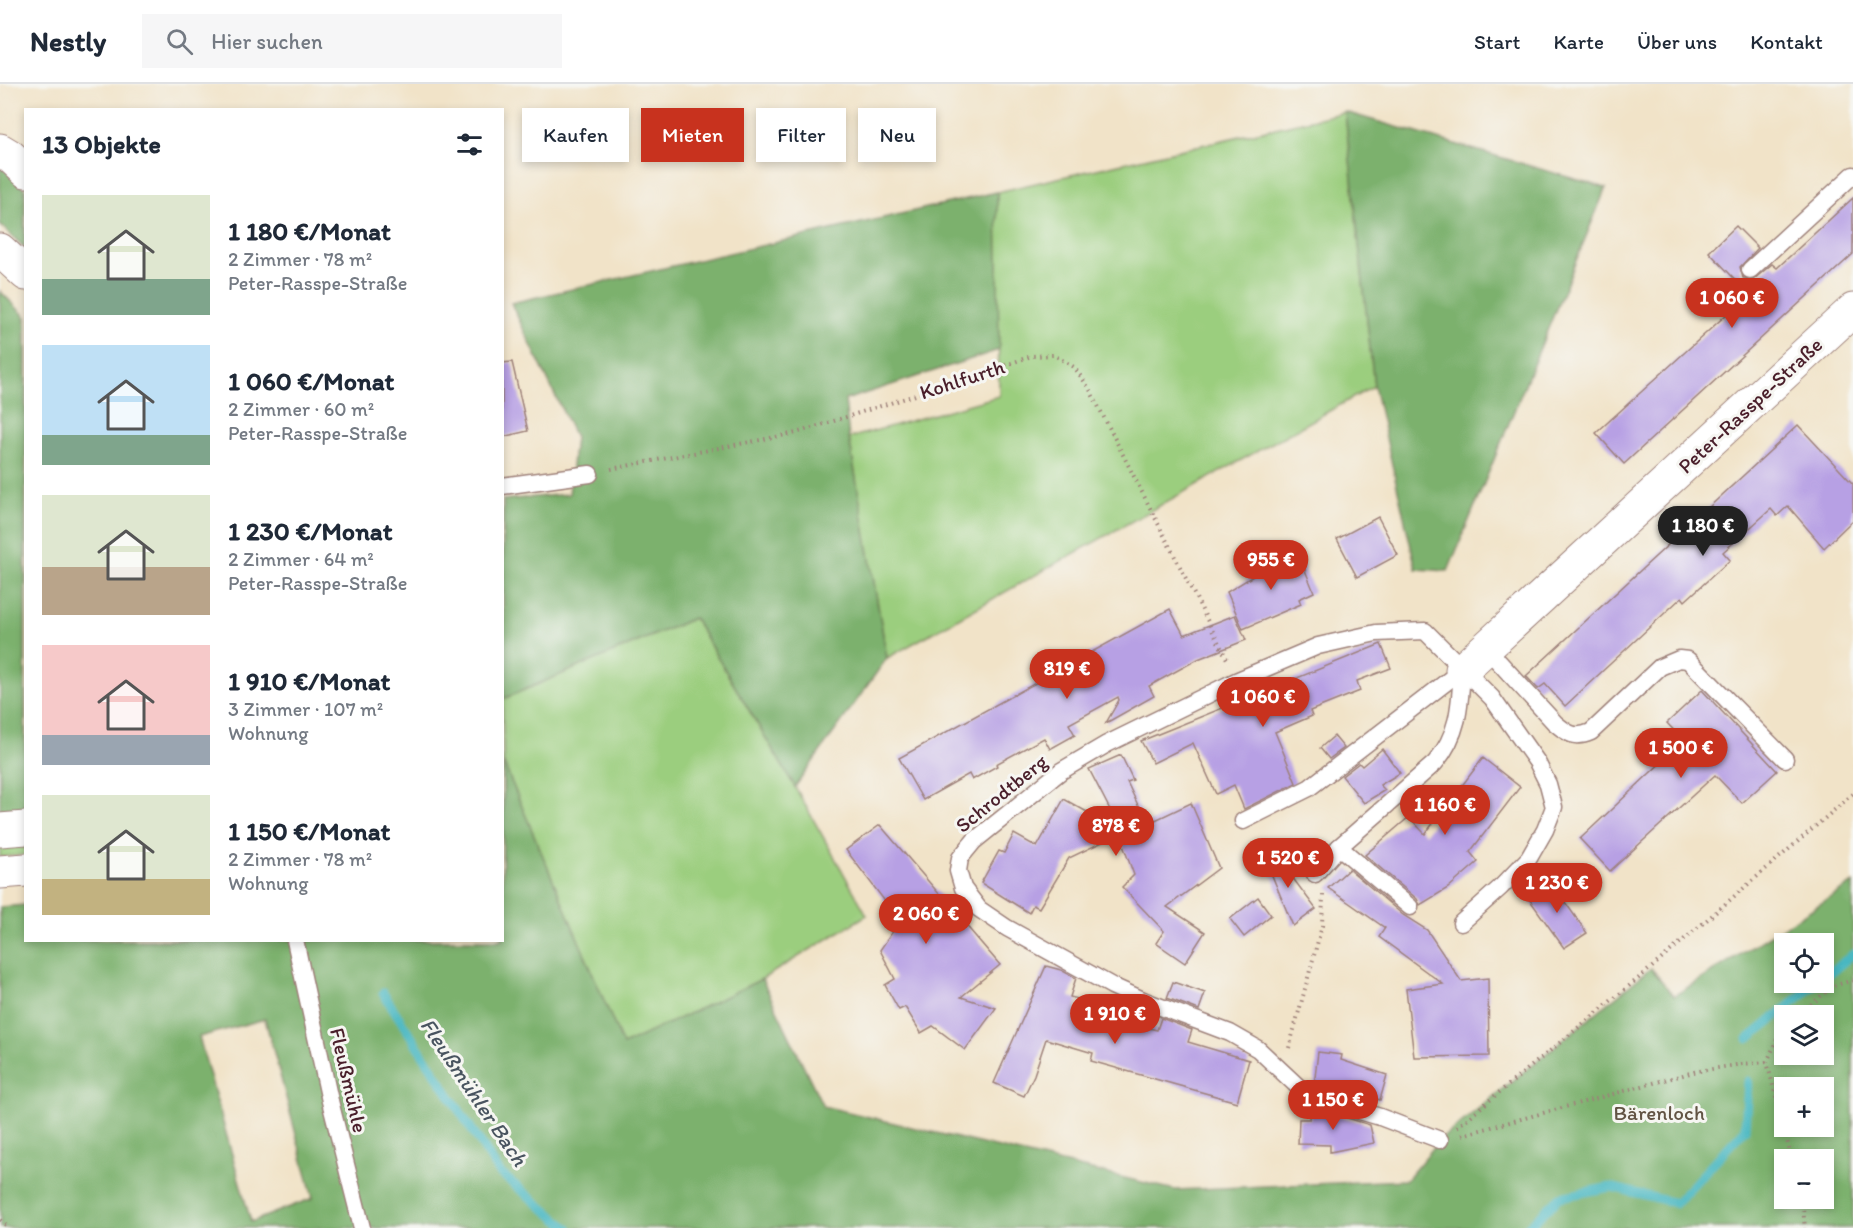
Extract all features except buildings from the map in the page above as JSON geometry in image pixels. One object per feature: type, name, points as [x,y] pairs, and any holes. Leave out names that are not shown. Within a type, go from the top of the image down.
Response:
[{"type":"main road","points":[[0,150],[24,169]]},
{"type":"main road","points":[[0,250],[24,272]]},
{"type":"main road","name":"Peter-Rasspe-Straße","points":[[1462,670],[1853,310]]},
{"type":"main road","points":[[0,830],[24,828]]},
{"type":"main road","points":[[0,872],[24,870]]},
{"type":"lane","points":[[1750,270],[1853,175]]},
{"type":"lane","points":[[504,486],[590,474]]},
{"type":"lane","name":"Schrodtberg","points":[[1440,1140],[1380,1117],[1307,1095],[1258,1049],[1230,1033],[1145,1001],[1006,928],[979,909],[963,888],[958,871],[960,858],[967,847],[1061,771],[1107,744],[1238,680],[1318,646],[1376,633],[1425,631],[1492,698],[1537,762],[1548,784],[1554,807],[1545,830],[1529,858],[1461,923]]},
{"type":"lane","points":[[1486,648],[1555,723],[1568,734],[1580,737],[1591,732],[1660,667],[1671,661],[1688,660],[1785,759]]},
{"type":"lane","points":[[1243,821],[1309,788],[1462,670]]},
{"type":"lane","points":[[1315,874],[1340,848],[1435,763],[1447,748],[1460,712],[1462,670]]},
{"type":"lane","points":[[1340,848],[1410,907]]},
{"type":"lane","name":"Fleußmühle","points":[[295,942],[330,1101],[362,1228]]},
{"type":"path","name":"Kohlfurth","points":[[590,474],[796,433],[1031,356],[1054,355],[1074,367],[1089,388],[1238,680]]},
{"type":"path","points":[[1440,1140],[1650,968],[1853,794]]},
{"type":"path","points":[[1280,1072],[1294,1030],[1322,926],[1323,888],[1315,874]]},
{"type":"path","points":[[1810,1005],[1833,986],[1853,980]]},
{"type":"path","points":[[1774,1046],[1767,1062],[1789,1149]]},
{"type":"path","points":[[1440,1140],[1694,1072],[1767,1062]]},
{"type":"path","points":[[1803,1209],[1805,1228]]},
{"type":"path","points":[[0,1220],[9,1228]]},
{"type":"green space","points":[[1345,112],[1374,386],[887,658],[849,438],[999,396],[997,192]]},
{"type":"green space","points":[[1345,112],[1606,188],[1448,571],[1416,569],[1374,386]]},
{"type":"green space","points":[[0,166],[24,188],[24,247],[0,225]]},
{"type":"green space","points":[[997,192],[999,350],[845,400],[849,438],[887,658],[795,787],[694,618],[504,699],[504,500],[569,494],[575,437],[511,303]]},
{"type":"green space","points":[[0,291],[24,315],[24,809],[0,809]]},
{"type":"green space","points":[[694,618],[795,787],[867,915],[762,979],[623,1046],[504,764],[504,698]]},
{"type":"green space","name":"Bärenloch","points":[[504,764],[623,1045],[762,979],[823,1106],[1175,1190],[1406,1180],[1440,1140],[1651,968],[1674,996],[1853,883],[1853,1228],[0,1228],[0,907],[24,905],[24,942],[504,942]],"holes":[[[265,1019],[313,1198],[251,1222],[199,1037]]]},
{"type":"green space","points":[[24,844],[24,855],[0,857],[0,846]]},
{"type":"waterway","name":"Fleußmühler Bach","points":[[1834,970],[1853,954]]},
{"type":"waterway","name":"Fleußmühler Bach","points":[[383,993],[500,1173],[568,1228]]},
{"type":"waterway","name":"Fleußmühler Bach","points":[[1748,1039],[1804,993]]},
{"type":"waterway","name":"Fleußmühler Bach","points":[[1527,1228],[1560,1197],[1611,1187],[1676,1203],[1745,1129],[1748,1081]]}]
